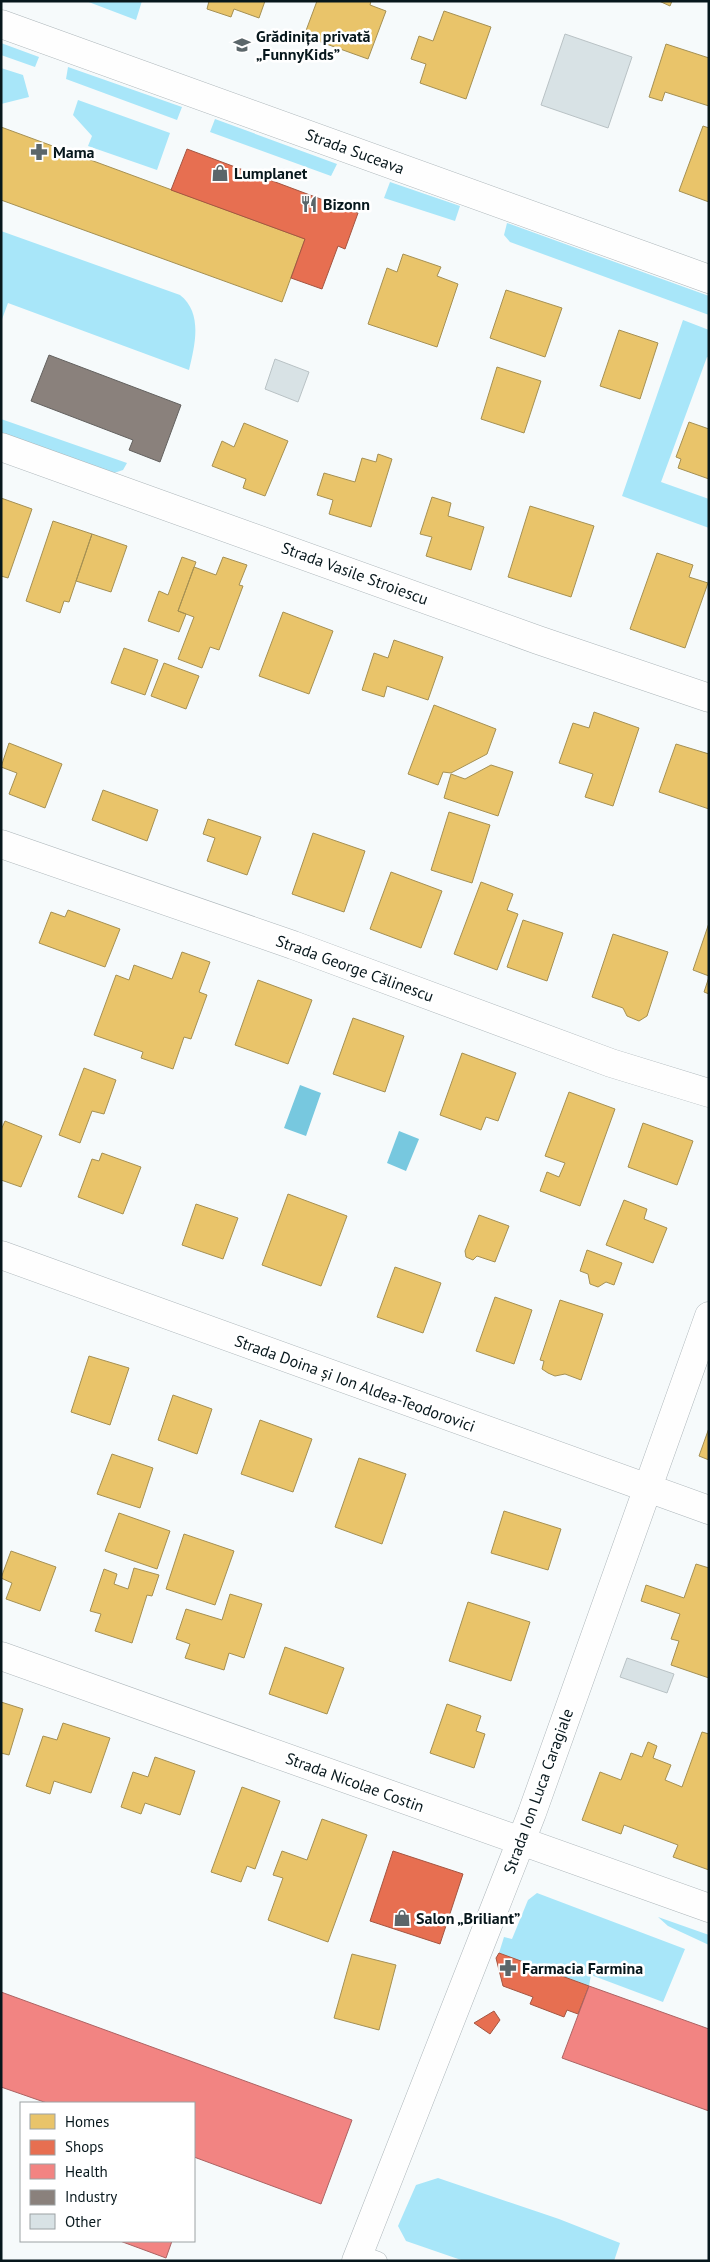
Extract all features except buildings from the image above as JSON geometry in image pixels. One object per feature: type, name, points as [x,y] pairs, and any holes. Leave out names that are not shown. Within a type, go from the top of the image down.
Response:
[{"type":"street","name":"Strada Suceava","points":[[1,24],[709,279]]},
{"type":"street","name":"Strada Vasile Stroiescu","points":[[1,447],[538,640],[709,698]]},
{"type":"street","name":"Strada George Călinescu","points":[[1,844],[293,945],[611,1063],[709,1093]]},
{"type":"street","name":"Strada Doina și Ion Aldea-Teodorovici","points":[[1,1255],[709,1510]]},
{"type":"street","name":"Strada Ion Luca Caragiale","points":[[364,2258],[521,1841],[709,1316]]},
{"type":"street","name":"Strada Nicolae Costin","points":[[1,1656],[709,1908]]},
{"type":"shaded area","points":[[86,1],[142,1],[136,20]]},
{"type":"shaded area","points":[[1,43],[39,57],[35,67],[1,55]]},
{"type":"shaded area","points":[[68,67],[182,107],[177,120],[66,79]]},
{"type":"shaded area","points":[[1,68],[23,75],[29,97],[1,104]]},
{"type":"shaded area","points":[[78,100],[170,133],[157,170],[88,146],[92,136],[73,115]]},
{"type":"shaded area","points":[[215,119],[337,164],[331,176],[210,132]]},
{"type":"shaded area","points":[[390,182],[460,206],[455,221],[384,198]]},
{"type":"shaded area","points":[[507,223],[709,296],[709,315],[510,242],[504,235]]},
{"type":"shaded area","points":[[1,231],[180,295],[187,302],[195,320],[195,340],[189,370],[8,303],[1,322]]},
{"type":"shaded area","points":[[683,320],[709,330],[709,358],[707,357],[661,482],[709,499],[709,528],[622,496]]},
{"type":"shaded area","points":[[1,419],[127,463],[123,470],[108,475],[1,437]]},
{"type":"shaded area","points":[[300,1085],[321,1093],[306,1136],[284,1128]]},
{"type":"shaded area","points":[[399,1131],[419,1139],[406,1171],[387,1163]]},
{"type":"shaded area","points":[[537,1893],[685,1949],[663,2002],[591,1975],[589,1986],[499,1953],[504,1937],[512,1939],[528,1900]]},
{"type":"shaded area","points":[[658,1917],[709,1935],[709,1945],[668,1926]]},
{"type":"shaded area","points":[[438,2178],[559,2219],[620,2243],[614,2261],[464,2261],[406,2241],[398,2226],[416,2185]]},
{"type":"place","name":"Grădinița privată „FunnyKids”","points":[[242,45]]},
{"type":"place","name":"Mama","points":[[39,152]]},
{"type":"place","name":"Lumplanet","points":[[220,173]]},
{"type":"place","name":"Bizonn","points":[[309,204]]},
{"type":"place","name":"Salon „Briliant”","points":[[402,1918]]},
{"type":"place","name":"Farmacia Farmina","points":[[508,1968]]}]
